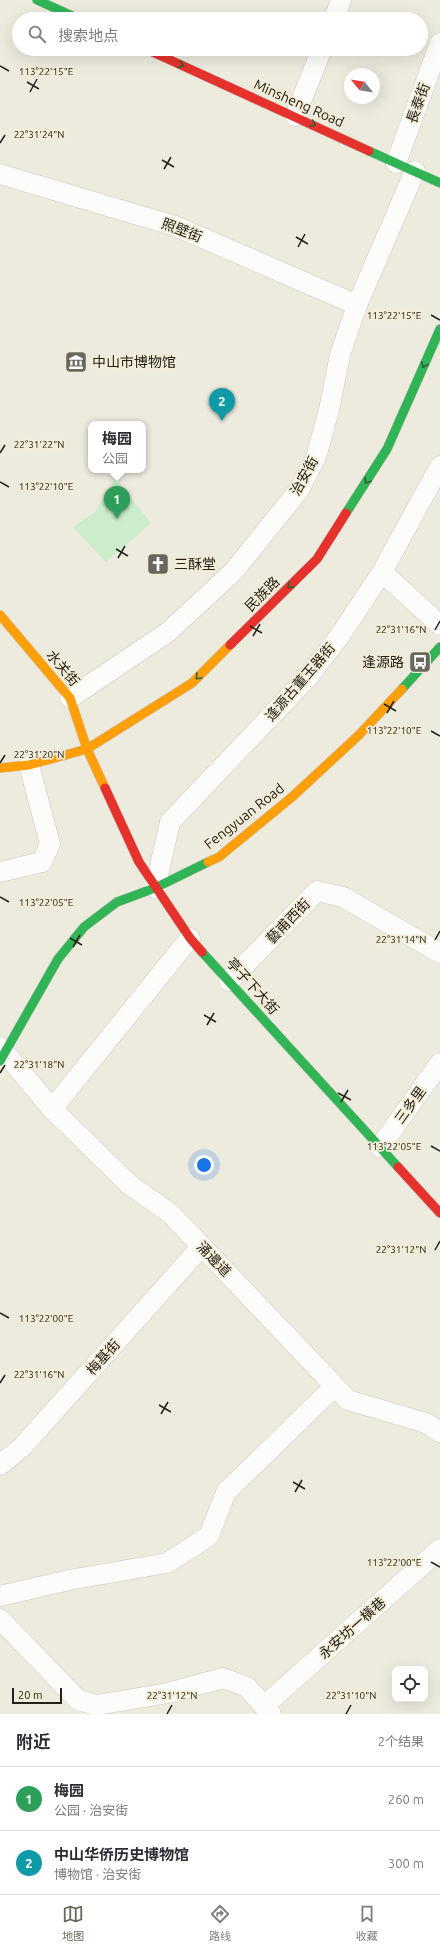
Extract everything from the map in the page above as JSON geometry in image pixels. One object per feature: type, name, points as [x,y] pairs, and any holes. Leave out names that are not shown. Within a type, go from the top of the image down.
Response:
[{"type":"street","points":[[37,0],[64,12]]},
{"type":"street","points":[[337,12],[341,0]]},
{"type":"street","name":"長泰街","points":[[396,162],[440,43]]},
{"type":"street","name":"Minsheng Road","points":[[162,56],[440,183]]},
{"type":"street","points":[[295,116],[319,56]]},
{"type":"street","name":"治安街","points":[[70,698],[168,632],[234,571],[299,490],[316,457],[329,410],[340,355],[357,305],[415,171]]},
{"type":"street","name":"照壁街","points":[[0,174],[175,226],[357,305]]},
{"type":"street","name":"民族路","points":[[0,768],[29,765],[87,749],[192,683],[317,559],[387,449],[440,329]]},
{"type":"street","name":"逢源古董玉器街","points":[[155,888],[170,822],[309,676],[342,634],[382,572],[440,466]]},
{"type":"street","points":[[382,572],[440,625]]},
{"type":"street","name":"水关街","points":[[0,615],[70,698],[87,749]]},
{"type":"street","name":"Fengyuan Road","points":[[2,1054],[58,959],[84,927],[117,902],[155,888],[219,856],[292,797],[359,735],[440,646]]},
{"type":"street","name":"亭子下大街","points":[[87,749],[139,862],[155,888],[190,938],[440,1213]]},
{"type":"street","points":[[0,872],[42,862],[50,844],[29,765]]},
{"type":"street","name":"藝甫西街","points":[[230,981],[317,891],[343,897],[440,953]]},
{"type":"street","points":[[52,1109],[190,938]]},
{"type":"street","name":"涌邊道","points":[[2,1054],[52,1109],[130,1185],[171,1214],[348,1400],[426,1423],[440,1432]]},
{"type":"street","name":"三多里","points":[[380,1147],[440,1064]]},
{"type":"street","name":"梅基街","points":[[0,1465],[22,1447],[202,1246]]},
{"type":"street","points":[[0,1596],[69,1580],[166,1563],[185,1552],[209,1536],[226,1492],[334,1387]]},
{"type":"street","name":"永安坊一橫巷","points":[[268,1710],[440,1549]]},
{"type":"street","points":[[0,1619],[78,1700],[96,1705],[168,1693],[223,1678],[247,1686],[268,1710]]},
{"type":"green space","points":[[115,478],[151,523],[106,562],[73,527],[95,512]]},
{"type":"traffic: fast","points":[[37,0],[64,12]]},
{"type":"traffic: fast","points":[[369,151],[440,183]]},
{"type":"traffic: fast","points":[[346,513],[387,449],[440,329]]},
{"type":"traffic: fast","points":[[402,689],[440,647]]},
{"type":"traffic: fast","points":[[0,1061],[58,959],[84,927],[117,902],[155,888],[208,862]]},
{"type":"traffic: fast","points":[[202,952],[398,1167]]},
{"type":"traffic: slow","points":[[0,615],[70,698],[87,749],[105,788]]},
{"type":"traffic: slow","points":[[0,768],[29,765],[87,749],[192,683],[230,645]]},
{"type":"traffic: slow","points":[[208,862],[219,857],[292,797],[359,735],[402,689]]},
{"type":"traffic: jam","points":[[161,56],[369,151]]},
{"type":"traffic: jam","points":[[230,645],[317,559],[346,513]]},
{"type":"traffic: jam","points":[[105,788],[139,862],[190,938],[202,952]]},
{"type":"traffic: jam","points":[[398,1167],[440,1213]]},
{"type":"place","name":"中山市博物馆","points":[[76,362]]},
{"type":"place","name":"中山华侨历史博物馆","points":[[222,421]]},
{"type":"place","name":"梅园","points":[[117,519]]},
{"type":"place","name":"三酥堂","points":[[158,564]]},
{"type":"place","name":"逢源路","points":[[420,662]]}]
